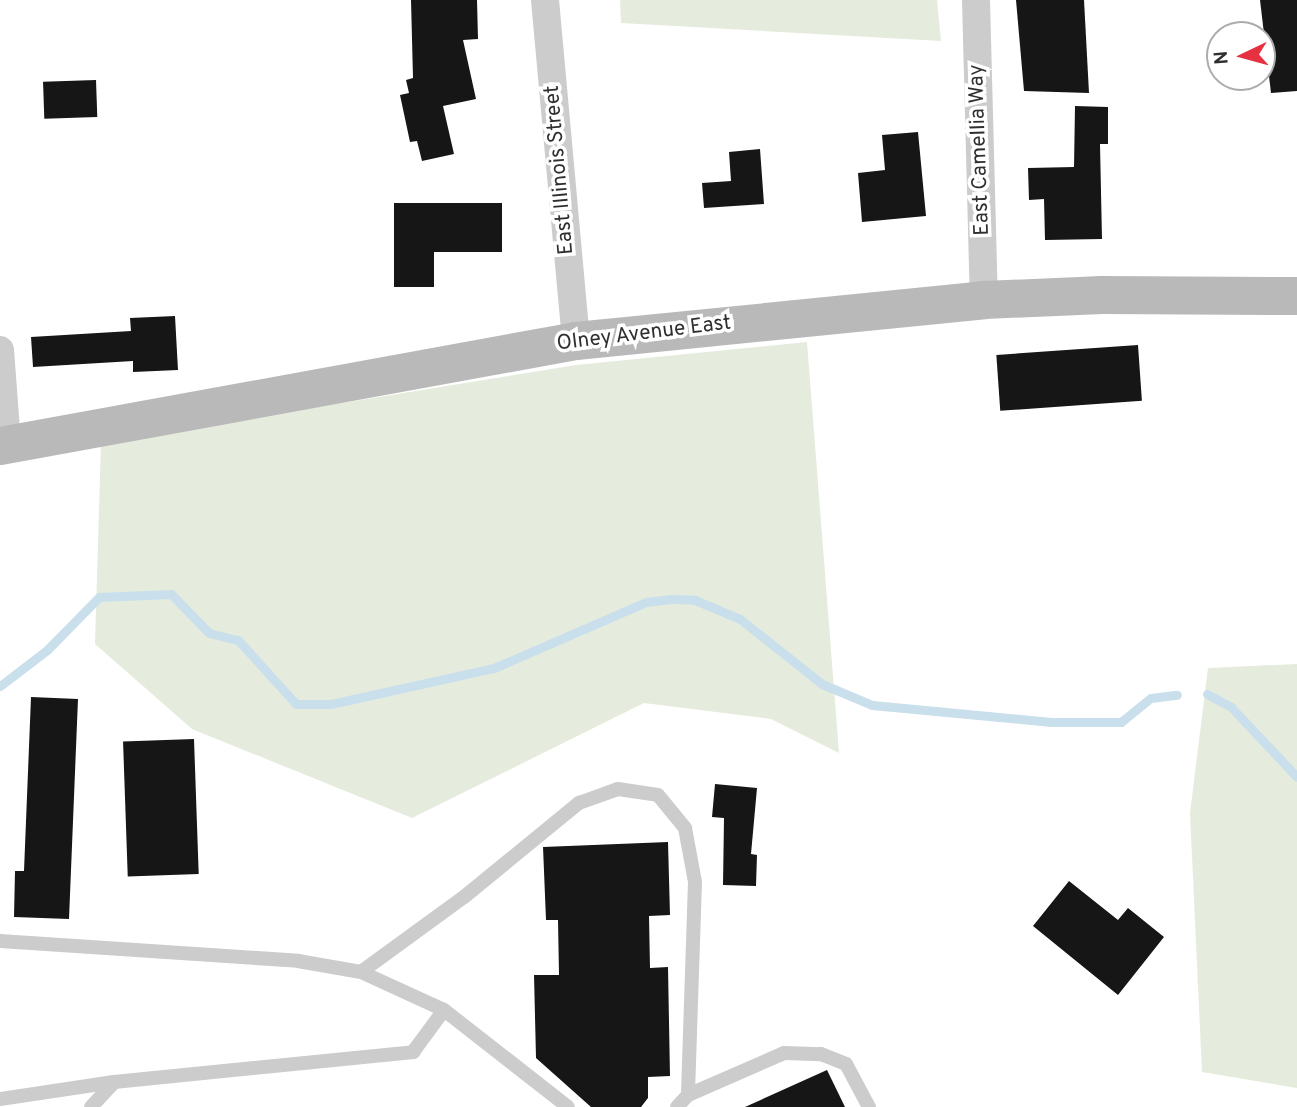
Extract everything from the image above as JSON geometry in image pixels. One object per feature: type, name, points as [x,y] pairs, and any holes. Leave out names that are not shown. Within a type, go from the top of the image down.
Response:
[{"type":"main road","name":"Olney Avenue East","points":[[3,445],[576,341],[984,300],[1102,295],[1297,296]]},
{"type":"street","name":"East Illinois Street","points":[[545,0],[576,341]]},
{"type":"street","name":"East Camellia Way","points":[[976,0],[984,300]]},
{"type":"street","points":[[0,351],[3,445]]},
{"type":"lane","points":[[361,972],[464,897],[579,803],[618,789],[658,795],[685,828],[695,882],[688,1095]]},
{"type":"lane","points":[[0,941],[298,961],[361,972],[444,1010],[568,1107]]},
{"type":"lane","points":[[0,1098],[114,1082],[413,1052],[444,1010]]},
{"type":"lane","points":[[677,1107],[688,1095],[784,1054],[821,1054],[846,1064],[869,1107]]},
{"type":"lane","points":[[91,1107],[114,1082]]},
{"type":"green space","points":[[620,0],[937,0],[941,41],[621,23]]},
{"type":"green space","points":[[807,342],[839,753],[771,719],[644,703],[412,818],[192,729],[95,644],[101,442],[576,365]]},
{"type":"green space","points":[[1297,664],[1297,1088],[1202,1072],[1190,813],[1208,668]]},
{"type":"building","points":[[411,0],[477,0],[478,39],[463,40],[476,99],[443,106],[454,154],[422,161],[417,141],[410,142],[400,95],[409,93],[406,80],[413,78]]},
{"type":"building","points":[[1016,0],[1084,0],[1089,93],[1024,91]]},
{"type":"building","points":[[1260,0],[1297,0],[1297,91],[1271,93],[1276,91],[1276,21],[1262,21]]},
{"type":"building","points":[[96,80],[97,117],[44,119],[43,82]]},
{"type":"building","points":[[1075,106],[1108,107],[1108,144],[1100,144],[1102,239],[1045,240],[1044,199],[1029,200],[1028,168],[1074,167]]},
{"type":"building","points":[[918,132],[926,216],[862,222],[858,173],[885,170],[882,135]]},
{"type":"building","points":[[760,149],[764,204],[704,208],[702,183],[731,181],[729,152]]},
{"type":"building","points":[[394,203],[502,203],[502,252],[434,252],[434,287],[394,287]]},
{"type":"building","points":[[175,316],[178,370],[133,372],[133,361],[33,367],[31,337],[131,331],[130,318]]},
{"type":"building","points":[[1138,345],[1142,401],[1000,411],[996,355]]},
{"type":"building","points":[[31,697],[78,699],[69,919],[14,917],[15,871],[24,871]]},
{"type":"building","points":[[194,739],[199,874],[128,876],[123,741]]},
{"type":"building","points":[[715,784],[757,788],[751,854],[757,855],[756,886],[723,885],[724,818],[712,817]]},
{"type":"building","points":[[668,842],[670,915],[649,916],[650,968],[668,967],[670,1076],[648,1077],[648,1098],[641,1107],[591,1107],[536,1058],[534,975],[559,975],[558,920],[546,920],[543,847]]},
{"type":"building","points":[[1069,881],[1118,920],[1128,908],[1164,937],[1118,995],[1033,926]]},
{"type":"building","points":[[827,1070],[845,1107],[745,1107]]},
{"type":"waterway","points":[[0,686],[47,650],[99,597],[171,594],[209,633],[238,640],[296,704],[331,704],[494,668],[646,602],[671,599],[695,600],[740,619],[822,684],[872,705],[1051,722],[1121,722],[1151,698],[1177,695]]},
{"type":"waterway","points":[[1207,694],[1231,707],[1297,777]]}]
